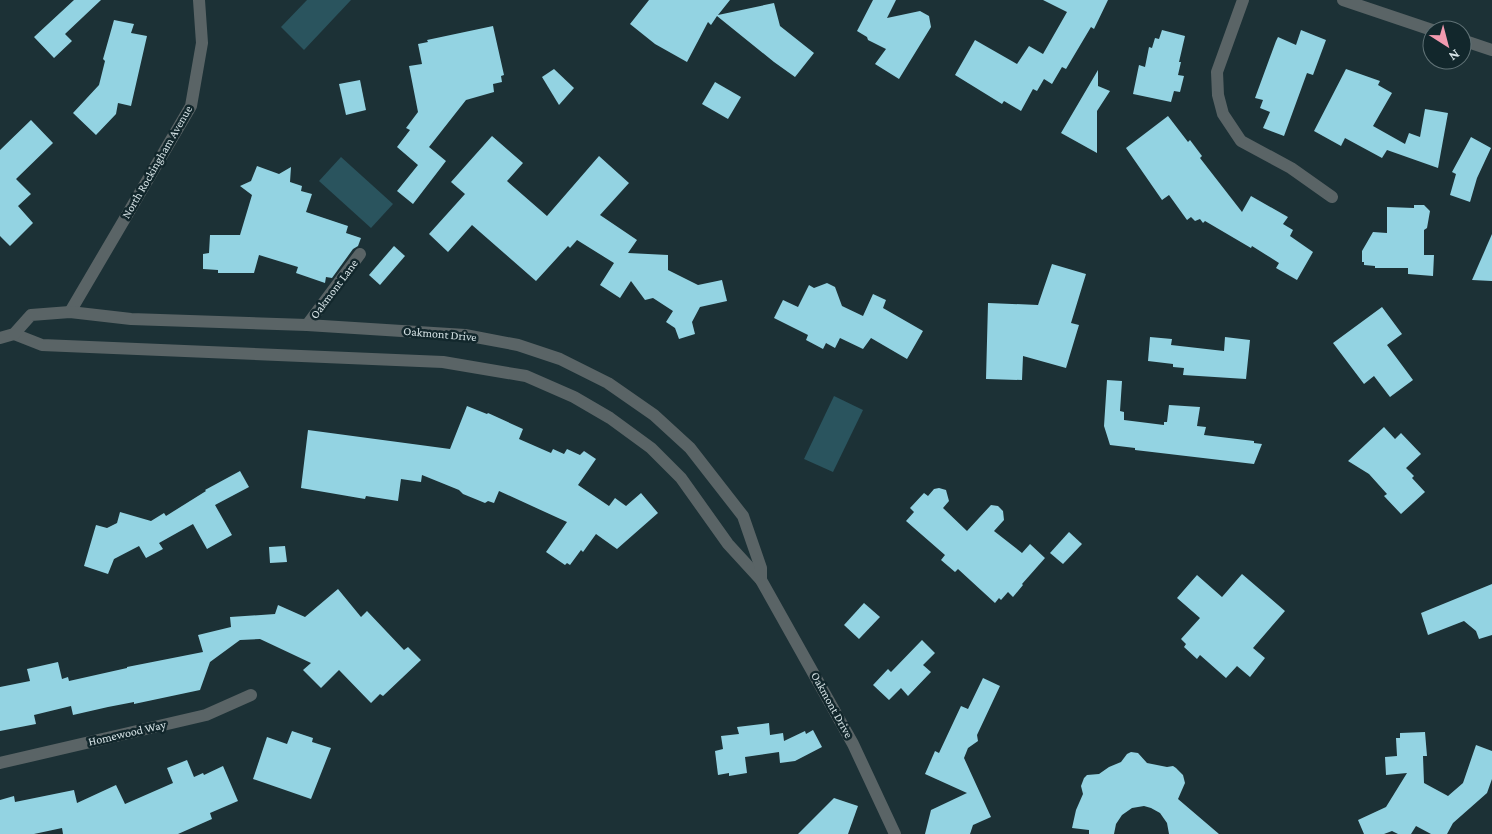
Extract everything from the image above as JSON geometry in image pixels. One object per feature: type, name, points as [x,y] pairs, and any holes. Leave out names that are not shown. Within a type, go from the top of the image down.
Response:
[{"type":"street","name":"North Rockingham Avenue","points":[[70,312],[191,106],[202,43],[199,0]]},
{"type":"street","points":[[1243,0],[1217,72],[1218,95],[1223,114],[1241,141],[1291,168],[1332,196]]},
{"type":"street","points":[[1343,0],[1422,27]]},
{"type":"street","points":[[1472,43],[1492,50]]},
{"type":"street","name":"Oakmont Lane","points":[[307,325],[360,254]]},
{"type":"street","name":"Oakmont Drive","points":[[761,580],[761,568],[743,516],[690,448],[654,415],[608,383],[560,359],[518,345],[465,335],[307,325],[131,319],[70,312],[31,315],[14,334],[42,346],[436,362],[526,376],[574,397],[603,414],[651,448],[681,478],[728,544],[761,580],[853,744],[895,834]]},
{"type":"street","points":[[0,338],[14,334]]},
{"type":"street","name":"Homewood Way","points":[[0,763],[206,715],[251,695]]},
{"type":"shaded area","points":[[307,0],[351,0],[304,50],[281,27]]},
{"type":"shaded area","points":[[341,157],[393,204],[371,228],[319,181]]},
{"type":"shaded area","points":[[834,396],[863,410],[833,472],[804,459]]},
{"type":"building","points":[[74,0],[101,0],[65,34],[72,41],[54,58],[34,37]]},
{"type":"building","points":[[649,0],[730,0],[718,15],[774,3],[780,26],[814,53],[795,77],[717,16],[711,25],[708,22],[687,62],[655,44],[630,24]]},
{"type":"building","points":[[873,0],[896,0],[887,18],[920,11],[929,16],[931,27],[899,79],[875,64],[886,49],[868,40],[867,37],[857,31]]},
{"type":"building","points":[[1043,0],[1108,0],[1094,29],[1091,27],[1066,69],[1062,67],[1052,84],[1044,79],[1037,91],[1033,89],[1021,111],[1004,101],[1002,104],[955,75],[975,40],[1017,64],[1029,46],[1043,54],[1067,12]]},
{"type":"building","points":[[114,20],[134,24],[131,33],[147,36],[131,106],[118,103],[116,114],[96,135],[73,113],[99,85],[105,61],[103,59]]},
{"type":"building","points":[[493,26],[504,75],[501,76],[502,82],[493,84],[494,92],[466,100],[429,147],[446,161],[413,204],[397,191],[418,165],[397,147],[410,130],[406,128],[418,112],[409,66],[422,64],[418,44],[428,42],[427,40]]},
{"type":"building","points":[[1162,30],[1185,36],[1178,75],[1184,76],[1180,92],[1174,91],[1171,102],[1133,94],[1139,65],[1145,67],[1149,47],[1152,48],[1155,38],[1159,39]]},
{"type":"building","points":[[1301,30],[1326,40],[1313,75],[1307,73],[1284,136],[1263,128],[1270,112],[1260,108],[1263,100],[1255,98],[1278,37],[1296,45]]},
{"type":"building","points":[[554,69],[574,88],[559,105],[542,77]]},
{"type":"building","points":[[1346,69],[1380,81],[1378,85],[1392,93],[1373,126],[1405,144],[1409,133],[1420,137],[1425,109],[1448,113],[1438,168],[1387,150],[1382,158],[1345,138],[1341,146],[1314,131]]},
{"type":"building","points":[[1098,70],[1098,86],[1110,91],[1097,111],[1097,153],[1061,133]]},
{"type":"building","points":[[360,80],[366,110],[346,115],[339,84]]},
{"type":"building","points":[[715,82],[741,97],[728,119],[702,104]]},
{"type":"building","points":[[1168,116],[1188,142],[1190,140],[1202,156],[1200,158],[1242,212],[1251,196],[1288,217],[1283,224],[1293,230],[1290,236],[1313,252],[1297,280],[1276,268],[1279,263],[1252,246],[1251,248],[1205,221],[1203,223],[1200,219],[1195,221],[1191,217],[1187,220],[1169,195],[1162,200],[1126,148]]},
{"type":"building","points":[[31,120],[53,143],[16,179],[31,194],[18,206],[33,223],[10,246],[0,236],[0,150]]},
{"type":"building","points":[[492,136],[523,163],[507,181],[547,216],[599,156],[629,183],[600,215],[637,240],[628,253],[668,255],[668,270],[698,285],[722,280],[727,301],[700,307],[692,322],[695,334],[679,339],[675,328],[666,322],[673,311],[653,298],[645,300],[631,281],[620,298],[600,285],[614,263],[577,240],[570,248],[568,246],[536,281],[472,225],[448,252],[429,234],[465,194],[451,182]]},
{"type":"building","points":[[1471,137],[1491,148],[1477,178],[1470,202],[1450,195],[1456,174],[1452,172]]},
{"type":"building","points":[[257,166],[279,174],[291,167],[290,182],[302,186],[301,191],[312,194],[306,212],[348,226],[346,233],[361,238],[358,246],[353,249],[332,278],[326,277],[325,283],[296,273],[298,267],[259,255],[254,273],[218,273],[218,270],[203,269],[203,254],[209,253],[210,235],[240,235],[252,195],[240,186],[251,181]]},
{"type":"building","points":[[1414,205],[1424,205],[1430,211],[1427,228],[1424,230],[1424,255],[1434,255],[1433,276],[1408,274],[1408,268],[1375,268],[1375,266],[1364,265],[1364,262],[1362,262],[1362,251],[1373,232],[1387,233],[1387,207],[1414,208]]},
{"type":"building","points":[[1492,234],[1492,281],[1472,280]]},
{"type":"building","points":[[394,246],[405,256],[380,285],[369,275]]},
{"type":"building","points":[[1052,264],[1086,274],[1071,323],[1079,325],[1066,368],[1023,356],[1022,380],[986,379],[988,303],[1038,305]]},
{"type":"building","points":[[827,283],[835,287],[842,306],[863,316],[873,294],[886,300],[883,308],[923,331],[907,359],[871,338],[863,349],[840,338],[835,348],[826,343],[823,349],[806,340],[808,335],[774,318],[783,300],[798,307],[809,285],[814,288]]},
{"type":"building","points":[[1382,307],[1402,334],[1387,345],[1413,380],[1390,397],[1374,376],[1364,384],[1333,343]]},
{"type":"building","points":[[1150,337],[1172,339],[1171,345],[1224,351],[1225,337],[1250,340],[1246,379],[1183,375],[1184,368],[1173,367],[1173,364],[1148,361]]},
{"type":"building","points":[[1107,380],[1122,381],[1120,411],[1124,412],[1124,420],[1164,425],[1164,422],[1167,422],[1169,405],[1200,407],[1197,426],[1206,427],[1204,435],[1254,441],[1254,443],[1262,444],[1254,464],[1135,450],[1135,448],[1110,445],[1104,426]]},
{"type":"building","points":[[467,406],[488,413],[523,429],[519,439],[551,453],[553,449],[564,454],[567,449],[580,455],[584,451],[596,459],[578,485],[609,506],[615,498],[626,506],[641,493],[658,513],[617,549],[596,534],[583,552],[581,550],[570,565],[567,563],[565,565],[546,552],[567,522],[499,491],[494,503],[488,501],[485,503],[422,475],[421,482],[401,479],[398,501],[366,496],[365,499],[301,488],[308,430],[450,449]]},
{"type":"building","points":[[1384,427],[1395,439],[1401,433],[1421,454],[1406,468],[1414,476],[1412,478],[1425,492],[1401,514],[1384,496],[1387,494],[1369,474],[1348,461]]},
{"type":"building","points":[[240,471],[249,487],[215,505],[232,535],[207,549],[193,524],[159,543],[163,549],[146,558],[139,546],[114,559],[108,574],[84,566],[96,525],[107,528],[117,523],[120,512],[151,521],[164,513],[166,516],[205,490]]},
{"type":"building","points":[[934,489],[946,490],[949,501],[943,508],[967,531],[991,505],[998,506],[1003,511],[1004,520],[994,531],[1022,553],[1030,544],[1045,558],[1013,597],[1008,592],[1001,600],[999,598],[995,603],[958,569],[955,572],[941,560],[945,555],[906,521],[914,512],[910,508],[924,493],[928,496]]},
{"type":"building","points":[[1069,532],[1082,544],[1063,564],[1050,553]]},
{"type":"building","points":[[285,546],[287,562],[270,563],[269,547]]},
{"type":"building","points":[[1242,574],[1285,611],[1253,648],[1265,658],[1250,677],[1237,666],[1226,678],[1200,655],[1197,659],[1184,647],[1186,644],[1181,639],[1200,618],[1177,598],[1197,575],[1222,597]]},
{"type":"building","points":[[1492,584],[1492,635],[1479,639],[1476,631],[1464,621],[1428,635],[1421,613]]},
{"type":"building","points":[[338,589],[361,617],[367,611],[404,650],[408,647],[421,660],[383,696],[380,694],[371,703],[339,670],[321,688],[303,670],[311,663],[260,639],[240,640],[210,662],[200,690],[73,715],[71,706],[34,715],[36,724],[0,731],[0,687],[30,681],[27,669],[58,662],[62,679],[68,677],[69,681],[203,652],[198,635],[231,627],[230,617],[275,614],[278,605],[305,617]]},
{"type":"building","points":[[864,603],[880,617],[859,639],[844,625]]},
{"type":"building","points":[[922,640],[935,653],[923,665],[931,672],[908,696],[901,688],[889,700],[873,685],[888,669],[891,672]]},
{"type":"building","points":[[983,678],[1000,686],[977,735],[978,741],[968,748],[964,758],[991,817],[973,825],[970,834],[925,834],[931,810],[967,793],[925,774],[935,751],[939,753],[961,706],[968,709]]},
{"type":"building","points":[[769,723],[770,735],[783,733],[784,741],[805,731],[806,734],[813,730],[822,747],[795,761],[780,763],[779,752],[745,757],[747,773],[729,776],[729,773],[718,775],[715,751],[723,749],[721,736],[739,734],[737,727]]},
{"type":"building","points":[[292,731],[313,738],[312,742],[331,748],[311,799],[253,779],[267,737],[287,744]]},
{"type":"building","points":[[1425,732],[1427,756],[1423,756],[1424,783],[1448,796],[1463,783],[1476,745],[1492,751],[1492,779],[1487,793],[1453,823],[1447,834],[1431,834],[1416,826],[1411,834],[1398,834],[1392,831],[1384,834],[1364,834],[1358,820],[1386,807],[1407,773],[1386,775],[1385,757],[1397,756],[1396,738],[1400,738],[1400,733]]},
{"type":"building","points":[[1131,752],[1138,753],[1147,763],[1176,768],[1183,775],[1185,783],[1178,799],[1219,834],[1169,834],[1167,823],[1160,813],[1144,806],[1132,808],[1122,815],[1116,824],[1114,834],[1089,834],[1089,830],[1072,828],[1076,810],[1083,794],[1081,786],[1084,778],[1087,775],[1099,774],[1121,762]]},
{"type":"building","points":[[187,760],[194,777],[203,773],[204,775],[223,766],[238,801],[210,813],[212,819],[178,834],[63,834],[62,828],[34,834],[0,834],[0,800],[14,796],[15,802],[74,790],[77,803],[116,785],[125,804],[173,783],[167,768]]},
{"type":"building","points":[[834,798],[858,806],[848,834],[798,834]]}]
